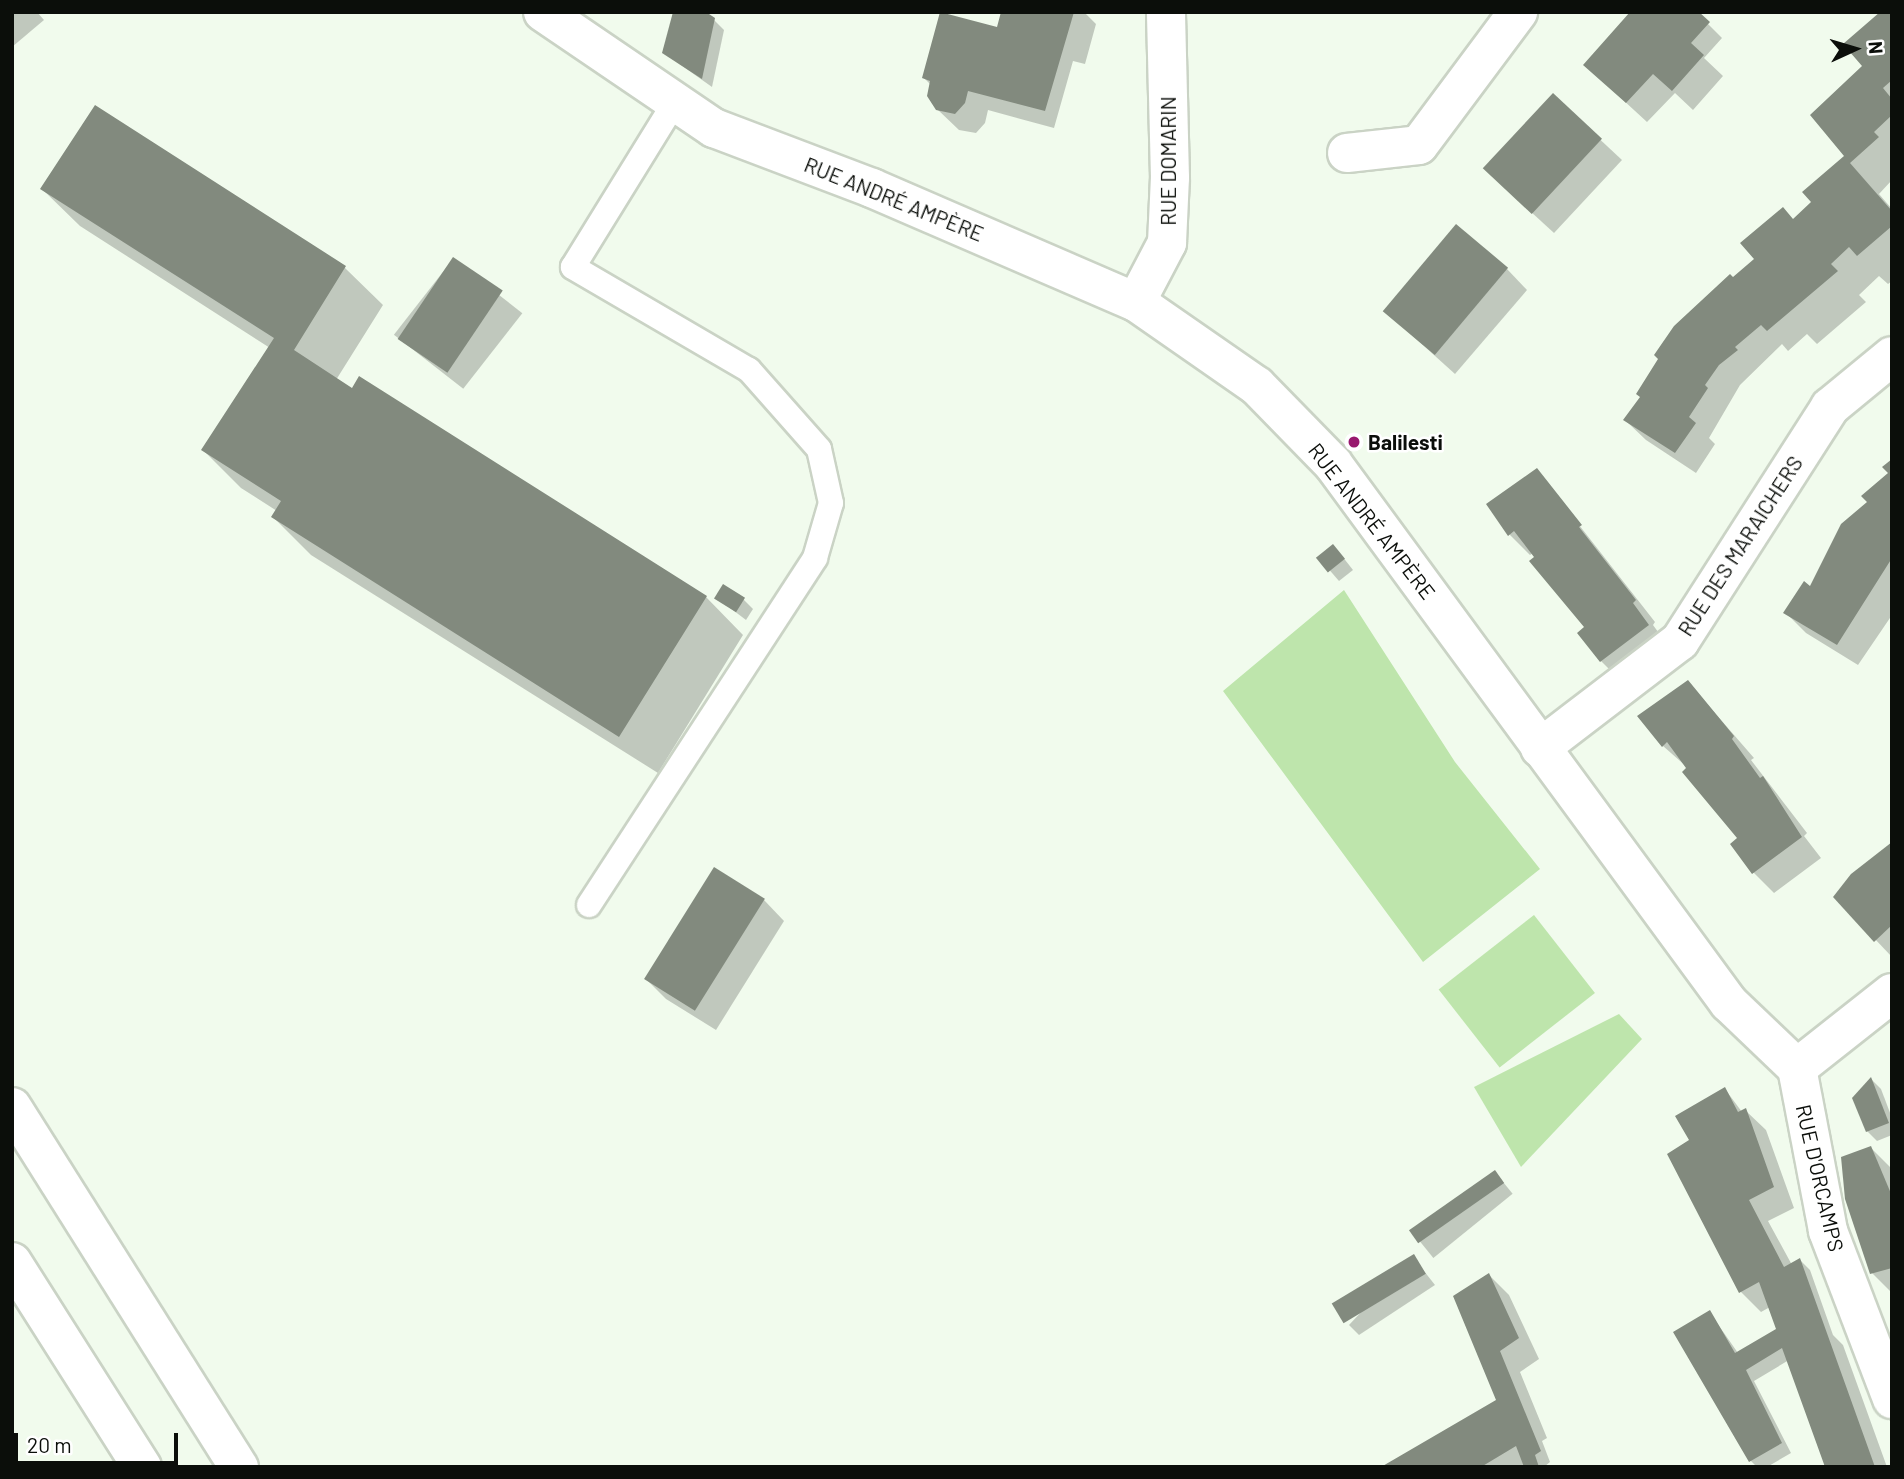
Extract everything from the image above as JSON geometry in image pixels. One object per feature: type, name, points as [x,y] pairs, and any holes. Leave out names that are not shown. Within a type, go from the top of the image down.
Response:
[{"type":"main road","name":"RUE ANDRÉ AMPÈRE","points":[[542,12],[713,128],[872,188],[1136,302],[1257,386],[1334,464],[1729,1003],[1797,1068]]},
{"type":"main road","name":"RUE DOMARIN","points":[[1136,302],[1167,243],[1170,178],[1166,12]]},
{"type":"main road","points":[[1347,153],[1419,145],[1518,12]]},
{"type":"main road","name":"RUE DES MARAICHERS","points":[[1540,748],[1680,641],[1830,407],[1892,356]]},
{"type":"main road","points":[[1797,1068],[1892,993]]},
{"type":"main road","name":"RUE D'ORCAMPS","points":[[1797,1068],[1828,1231],[1892,1399]]},
{"type":"main road","points":[[12,1107],[239,1467]]},
{"type":"main road","points":[[12,1262],[142,1467]]},
{"type":"lane","points":[[589,905],[815,558],[831,503],[818,449],[749,370],[573,267],[675,102]]},
{"type":"green space","points":[[1344,590],[1455,762],[1540,869],[1423,962],[1223,691]]},
{"type":"green space","points":[[1534,915],[1595,993],[1500,1068],[1439,989]]},
{"type":"green space","points":[[1619,1014],[1642,1039],[1521,1167],[1474,1087]]},
{"type":"building","points":[[673,12],[706,12],[715,18],[702,79],[662,53]]},
{"type":"building","points":[[940,12],[997,27],[1001,12],[1074,12],[1045,111],[968,91],[965,103],[955,114],[936,110],[927,96],[930,81],[922,78]]},
{"type":"building","points":[[1630,12],[1699,12],[1710,22],[1691,43],[1704,55],[1672,91],[1653,74],[1626,103],[1583,65]]},
{"type":"building","points":[[1880,12],[1892,12],[1892,80],[1883,88],[1892,99],[1892,115],[1874,132],[1879,137],[1850,163],[1892,211],[1892,226],[1857,256],[1849,247],[1831,264],[1838,271],[1767,331],[1761,325],[1735,347],[1738,350],[1719,365],[1705,385],[1708,388],[1689,417],[1696,423],[1675,453],[1623,420],[1640,397],[1636,394],[1658,359],[1654,355],[1674,326],[1730,274],[1733,277],[1754,259],[1740,243],[1783,207],[1793,219],[1811,202],[1802,192],[1844,156],[1810,115],[1862,66],[1843,44]]},
{"type":"building","points":[[1553,93],[1602,139],[1532,214],[1483,168]]},
{"type":"building","points":[[95,105],[346,266],[294,350],[352,388],[359,376],[707,596],[619,737],[271,517],[281,501],[201,450],[274,338],[40,189]]},
{"type":"building","points":[[1456,224],[1508,268],[1435,355],[1383,311]]},
{"type":"building","points":[[453,257],[503,291],[447,373],[398,339]]},
{"type":"building","points":[[1892,459],[1892,558],[1837,645],[1783,613],[1804,581],[1810,586],[1841,524],[1867,502],[1861,496],[1888,473],[1882,467]]},
{"type":"building","points":[[1537,468],[1636,600],[1633,603],[1649,625],[1600,662],[1577,633],[1584,627],[1529,561],[1534,557],[1514,531],[1508,536],[1486,504]]},
{"type":"building","points":[[1333,544],[1345,559],[1328,573],[1316,558]]},
{"type":"building","points":[[723,584],[745,598],[736,612],[714,598]]},
{"type":"building","points":[[1688,680],[1734,736],[1732,739],[1760,778],[1763,776],[1802,837],[1752,874],[1730,844],[1737,838],[1682,772],[1686,768],[1667,742],[1662,747],[1637,716]]},
{"type":"building","points":[[1892,842],[1892,925],[1874,942],[1833,897],[1851,874]]},
{"type":"building","points":[[714,867],[765,899],[695,1011],[644,979]]},
{"type":"building","points":[[1871,1077],[1889,1123],[1866,1132],[1852,1098]]},
{"type":"building","points":[[1725,1087],[1738,1112],[1746,1108],[1774,1187],[1749,1200],[1784,1267],[1800,1258],[1875,1467],[1825,1467],[1782,1348],[1746,1370],[1782,1443],[1749,1462],[1673,1332],[1710,1310],[1735,1353],[1776,1329],[1759,1282],[1739,1293],[1667,1154],[1689,1140],[1675,1116]]},
{"type":"building","points":[[1871,1146],[1892,1196],[1892,1268],[1870,1274],[1845,1199],[1841,1157]]},
{"type":"building","points":[[1495,1170],[1504,1183],[1418,1243],[1409,1230]]},
{"type":"building","points":[[1414,1254],[1426,1274],[1344,1323],[1332,1303]]},
{"type":"building","points":[[1489,1273],[1519,1338],[1500,1351],[1541,1451],[1535,1455],[1539,1467],[1524,1467],[1516,1446],[1481,1467],[1381,1467],[1496,1400],[1453,1296]]},
{"type":"place","name":"Balilesti","points":[[1354,442]]}]
